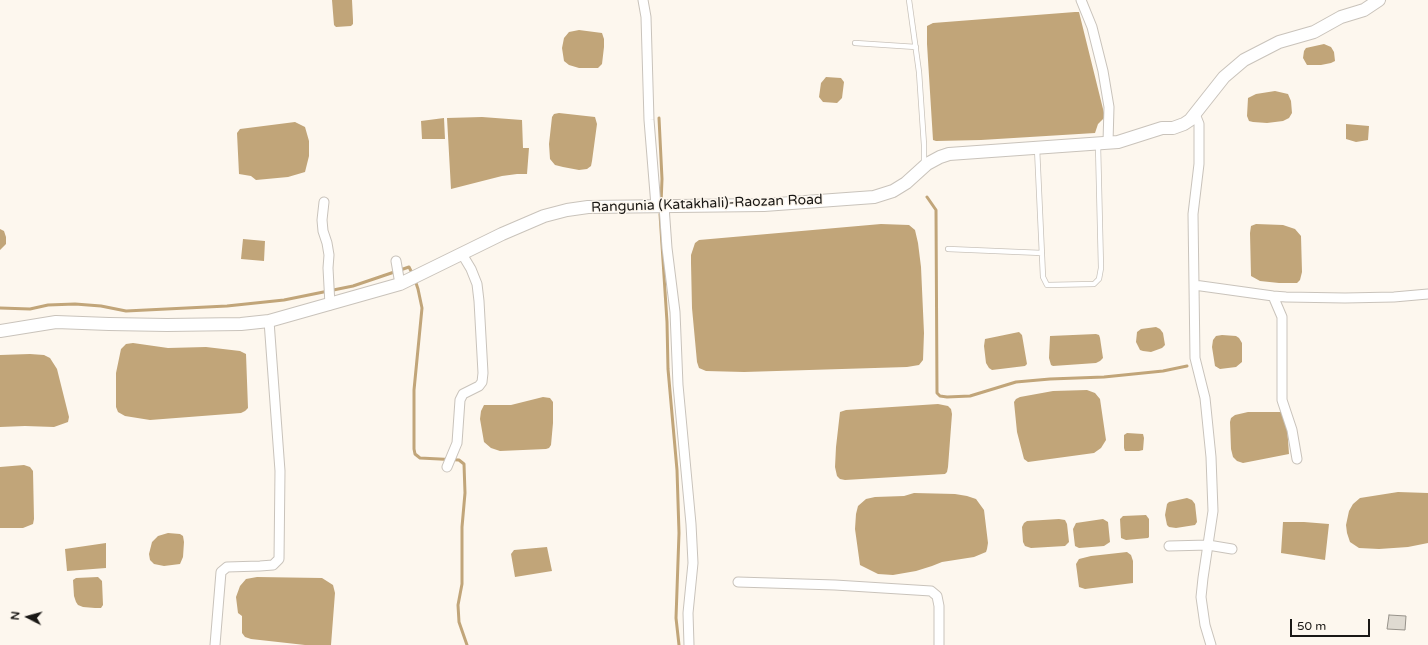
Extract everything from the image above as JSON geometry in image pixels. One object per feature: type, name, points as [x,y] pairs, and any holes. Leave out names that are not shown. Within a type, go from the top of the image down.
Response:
[{"type":"main road","name":"Rangunia (Katakhali)-Raozan Road","points":[[0,330],[56,322],[167,325],[241,324],[270,321],[330,301],[400,274],[423,273],[502,234],[544,216],[567,210],[588,207],[764,205],[874,197],[893,191],[940,157],[949,154],[1118,142],[1162,128],[1173,128],[1190,120],[1224,77],[1244,60],[1279,42],[1314,32],[1341,17],[1364,10],[1379,0]]},
{"type":"street","points":[[645,0],[649,120],[675,312],[678,385],[691,524],[693,562],[688,613],[688,645]]},
{"type":"street","points":[[1081,0],[1092,27],[1103,71],[1109,107],[1103,143]]},
{"type":"street","points":[[1195,114],[1199,124],[1198,164],[1193,214],[1195,358],[1205,398],[1211,458],[1213,511],[1201,597],[1204,620],[1211,645]]},
{"type":"street","points":[[324,202],[322,220],[329,255],[328,268],[330,301]]},
{"type":"street","points":[[447,467],[457,443],[460,400],[463,394],[479,386],[482,382],[483,373],[478,290],[471,269],[462,254]]},
{"type":"street","points":[[1194,285],[1273,296],[1345,298],[1394,297],[1428,294]]},
{"type":"street","points":[[1273,296],[1282,317],[1282,400],[1292,430],[1296,460]]},
{"type":"street","points":[[215,645],[221,572],[227,567],[273,565],[279,559],[280,471],[270,321]]},
{"type":"street","points":[[1169,546],[1208,545],[1232,549]]},
{"type":"street","points":[[738,582],[835,585],[931,591],[937,596],[939,606],[939,645]]},
{"type":"lane","points":[[909,0],[916,47],[924,145],[924,168]]},
{"type":"lane","points":[[855,43],[916,47]]},
{"type":"lane","points":[[1037,148],[1043,277],[1047,285],[1094,284],[1099,279],[1100,268],[1103,143]]},
{"type":"lane","points":[[948,249],[1042,253]]},
{"type":"shaded area","points":[[332,0],[352,0],[353,24],[351,26],[336,27],[334,25]]},
{"type":"shaded area","points":[[1079,12],[1105,117],[1098,124],[1095,133],[981,140],[933,140],[927,26],[933,23]]},
{"type":"shaded area","points":[[579,30],[602,33],[604,47],[602,64],[598,68],[579,68],[569,65],[564,61],[562,48],[564,38],[569,32]]},
{"type":"shaded area","points":[[1324,44],[1331,47],[1334,52],[1335,61],[1321,65],[1307,65],[1303,58],[1306,48]]},
{"type":"shaded area","points":[[826,77],[841,78],[844,82],[842,98],[837,103],[823,102],[819,97],[821,83]]},
{"type":"shaded area","points":[[1275,91],[1288,94],[1291,101],[1292,113],[1289,118],[1283,121],[1267,123],[1249,121],[1247,116],[1248,98],[1256,94]]},
{"type":"shaded area","points":[[559,113],[595,117],[597,124],[592,161],[591,166],[587,169],[579,170],[555,165],[550,159],[549,144],[552,117],[554,114]]},
{"type":"shaded area","points":[[482,117],[522,120],[523,148],[529,148],[527,174],[502,176],[451,189],[447,118]]},
{"type":"shaded area","points":[[444,118],[445,139],[422,139],[421,121]]},
{"type":"shaded area","points":[[295,122],[305,127],[309,141],[309,156],[305,172],[288,177],[256,180],[251,176],[239,174],[237,133],[240,129]]},
{"type":"shaded area","points":[[1346,124],[1369,126],[1368,140],[1356,142],[1346,139]]},
{"type":"shaded area","points":[[881,224],[909,225],[915,230],[921,267],[924,333],[923,360],[919,365],[907,367],[744,372],[706,371],[699,368],[697,362],[692,308],[691,255],[695,243],[699,240]]},
{"type":"shaded area","points":[[1256,224],[1283,225],[1295,229],[1301,236],[1302,272],[1300,280],[1297,283],[1260,281],[1251,276],[1250,233],[1251,226]]},
{"type":"shaded area","points":[[0,229],[4,231],[6,244],[0,250]]},
{"type":"shaded area","points":[[243,239],[265,241],[264,261],[241,259]]},
{"type":"shaded area","points":[[1156,327],[1163,333],[1165,345],[1162,348],[1151,352],[1140,350],[1136,342],[1137,332],[1141,329]]},
{"type":"shaded area","points":[[1019,332],[1022,335],[1027,364],[1025,366],[992,370],[989,368],[986,363],[984,346],[985,339]]},
{"type":"shaded area","points":[[1099,335],[1100,338],[1103,358],[1100,361],[1096,363],[1051,365],[1049,358],[1050,336]]},
{"type":"shaded area","points":[[1216,336],[1236,336],[1242,343],[1242,362],[1236,367],[1220,369],[1215,366],[1212,347],[1213,340]]},
{"type":"shaded area","points":[[133,343],[168,348],[206,347],[240,351],[246,354],[248,408],[241,413],[150,420],[125,416],[118,412],[116,407],[116,373],[121,349],[126,344]]},
{"type":"shaded area","points":[[0,355],[44,355],[50,358],[57,369],[69,417],[68,422],[54,427],[0,427]]},
{"type":"shaded area","points":[[1087,390],[1095,393],[1100,399],[1106,440],[1101,448],[1094,453],[1028,462],[1024,459],[1017,432],[1014,402],[1016,399],[1053,391]]},
{"type":"shaded area","points":[[543,397],[550,398],[553,402],[553,423],[551,445],[549,448],[500,451],[491,448],[484,442],[480,419],[481,411],[484,405],[511,405]]},
{"type":"shaded area","points":[[938,404],[948,406],[951,409],[952,414],[948,467],[945,474],[845,480],[840,479],[837,476],[835,467],[840,412],[846,410]]},
{"type":"shaded area","points":[[1248,412],[1286,412],[1289,454],[1243,463],[1237,461],[1233,457],[1231,449],[1231,418],[1235,415]]},
{"type":"shaded area","points":[[1127,433],[1143,434],[1143,450],[1125,451],[1124,435]]},
{"type":"shaded area","points":[[24,465],[30,467],[33,471],[33,524],[23,528],[0,528],[0,467]]},
{"type":"shaded area","points":[[1398,492],[1428,493],[1428,543],[1408,547],[1379,549],[1359,548],[1350,542],[1346,525],[1349,511],[1353,504],[1360,498]]},
{"type":"shaded area","points":[[914,493],[955,494],[976,499],[984,510],[988,543],[986,552],[974,557],[942,562],[916,571],[893,575],[878,574],[860,565],[855,529],[858,506],[866,499],[875,497],[904,496]]},
{"type":"shaded area","points":[[1187,498],[1192,500],[1195,504],[1197,522],[1195,525],[1176,528],[1169,527],[1167,525],[1165,515],[1167,504],[1169,502]]},
{"type":"shaded area","points":[[1146,515],[1149,519],[1148,538],[1126,540],[1121,538],[1120,519],[1123,516]]},
{"type":"shaded area","points":[[1103,519],[1108,522],[1110,542],[1104,546],[1079,548],[1075,546],[1073,529],[1076,523]]},
{"type":"shaded area","points":[[1065,520],[1067,524],[1069,542],[1065,546],[1031,548],[1025,546],[1023,542],[1022,527],[1024,523],[1027,521]]},
{"type":"shaded area","points":[[1283,522],[1329,524],[1325,560],[1281,553]]},
{"type":"shaded area","points":[[168,533],[180,534],[183,536],[183,557],[180,564],[164,566],[154,564],[150,560],[149,554],[152,542],[158,536]]},
{"type":"shaded area","points":[[106,543],[106,568],[67,571],[65,549]]},
{"type":"shaded area","points":[[547,547],[552,571],[515,577],[511,554],[514,550]]},
{"type":"shaded area","points":[[1127,552],[1131,555],[1133,561],[1133,583],[1085,589],[1079,587],[1076,564],[1079,559],[1091,556]]},
{"type":"shaded area","points":[[98,577],[102,581],[103,605],[101,608],[83,607],[78,605],[74,596],[73,580],[76,578]]},
{"type":"shaded area","points":[[257,577],[322,578],[333,585],[335,593],[331,645],[305,645],[245,637],[242,633],[242,616],[238,613],[236,597],[240,586],[246,579]]},
{"type":"building","points":[[1389,615],[1406,616],[1405,630],[1387,629]]},
{"type":"waterway","points":[[659,118],[662,179],[661,204]]},
{"type":"waterway","points":[[927,197],[936,210],[937,393],[940,396],[970,396],[1016,382],[1104,377],[1163,371],[1187,366]]},
{"type":"waterway","points":[[660,214],[667,322],[668,369],[677,470],[679,533],[676,618],[679,645]]},
{"type":"waterway","points":[[0,308],[30,309],[48,305],[75,304],[101,306],[126,311],[227,306],[284,300],[353,286],[409,267],[413,275]]},
{"type":"waterway","points":[[415,280],[422,308],[414,390],[414,449],[415,454],[420,458],[459,460],[464,464],[465,493],[462,527],[462,584],[458,605],[459,622],[467,645]]}]
